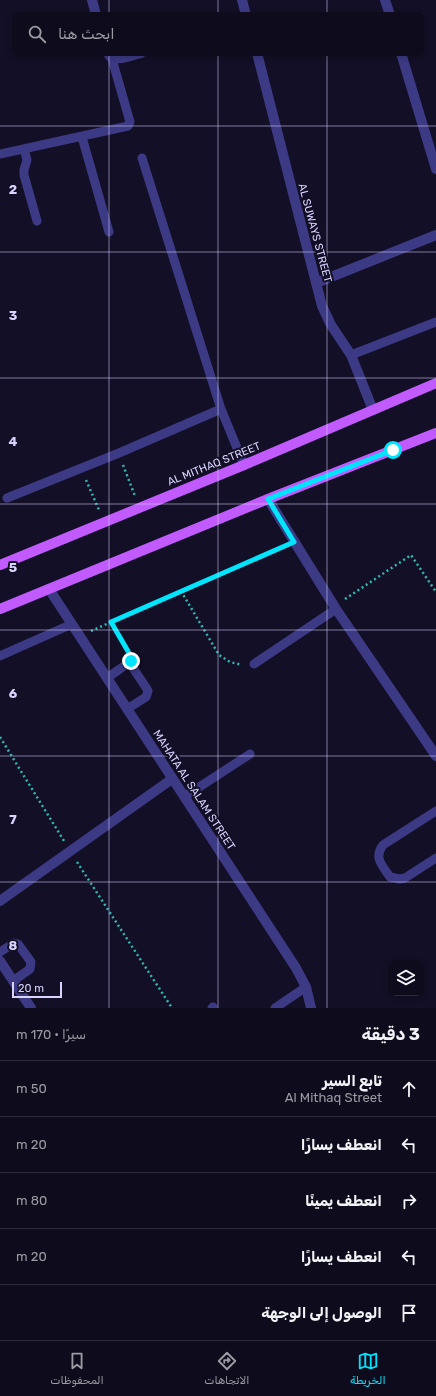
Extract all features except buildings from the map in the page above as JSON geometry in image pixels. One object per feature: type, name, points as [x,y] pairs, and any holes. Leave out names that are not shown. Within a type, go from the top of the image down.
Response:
[{"type":"main road","name":"AL MITHAQ STREET","points":[[0,565],[244,465],[436,383]]},
{"type":"main road","points":[[0,609],[268,499],[436,433]]},
{"type":"street","points":[[92,0],[95,12]]},
{"type":"street","points":[[242,0],[245,12]]},
{"type":"street","points":[[385,0],[389,12]]},
{"type":"street","points":[[110,56],[117,59],[129,56]]},
{"type":"street","name":"AL SUWAYS STREET","points":[[258,56],[322,306],[331,325],[351,355],[373,410]]},
{"type":"street","points":[[402,56],[436,169]]},
{"type":"street","points":[[316,283],[436,235]]},
{"type":"street","points":[[268,499],[335,608],[436,756]]},
{"type":"street","name":"MAHATA AL SALAM STREET","points":[[49,589],[296,968],[306,987],[311,1008]]},
{"type":"street","points":[[0,901],[172,779]]},
{"type":"street","points":[[0,961],[31,1008]]},
{"type":"lane","points":[[0,154],[127,128],[130,124],[110,56]]},
{"type":"lane","points":[[82,137],[109,232]]},
{"type":"lane","points":[[24,149],[26,160],[24,175],[37,221]]},
{"type":"lane","points":[[142,158],[221,409],[244,465]]},
{"type":"lane","points":[[351,355],[436,322]]},
{"type":"lane","points":[[7,498],[119,453],[221,409]]},
{"type":"lane","points":[[254,664],[335,608]]},
{"type":"lane","points":[[0,656],[72,624]]},
{"type":"lane","points":[[107,678],[127,664],[131,665],[148,692],[146,697],[127,709]]},
{"type":"lane","points":[[184,797],[250,754]]},
{"type":"lane","points":[[436,811],[382,844],[378,855],[379,860],[390,877],[395,879],[405,878],[436,858]]},
{"type":"lane","points":[[0,952],[14,943],[18,944],[31,962],[30,969],[13,981]]},
{"type":"lane","points":[[275,1008],[306,987]]},
{"type":"path","points":[[119,453],[140,507]]},
{"type":"path","points":[[82,468],[103,522]]},
{"type":"path","points":[[79,636],[294,542]]},
{"type":"path","points":[[335,608],[411,554],[436,592]]},
{"type":"path","points":[[181,591],[220,655],[230,662],[242,665],[254,664]]},
{"type":"path","points":[[111,622],[129,653],[131,665]]},
{"type":"path","points":[[0,737],[70,851],[172,1008]]},
{"type":"route","points":[[131,661],[129,653],[111,622],[294,542],[268,499],[393,450]]}]
